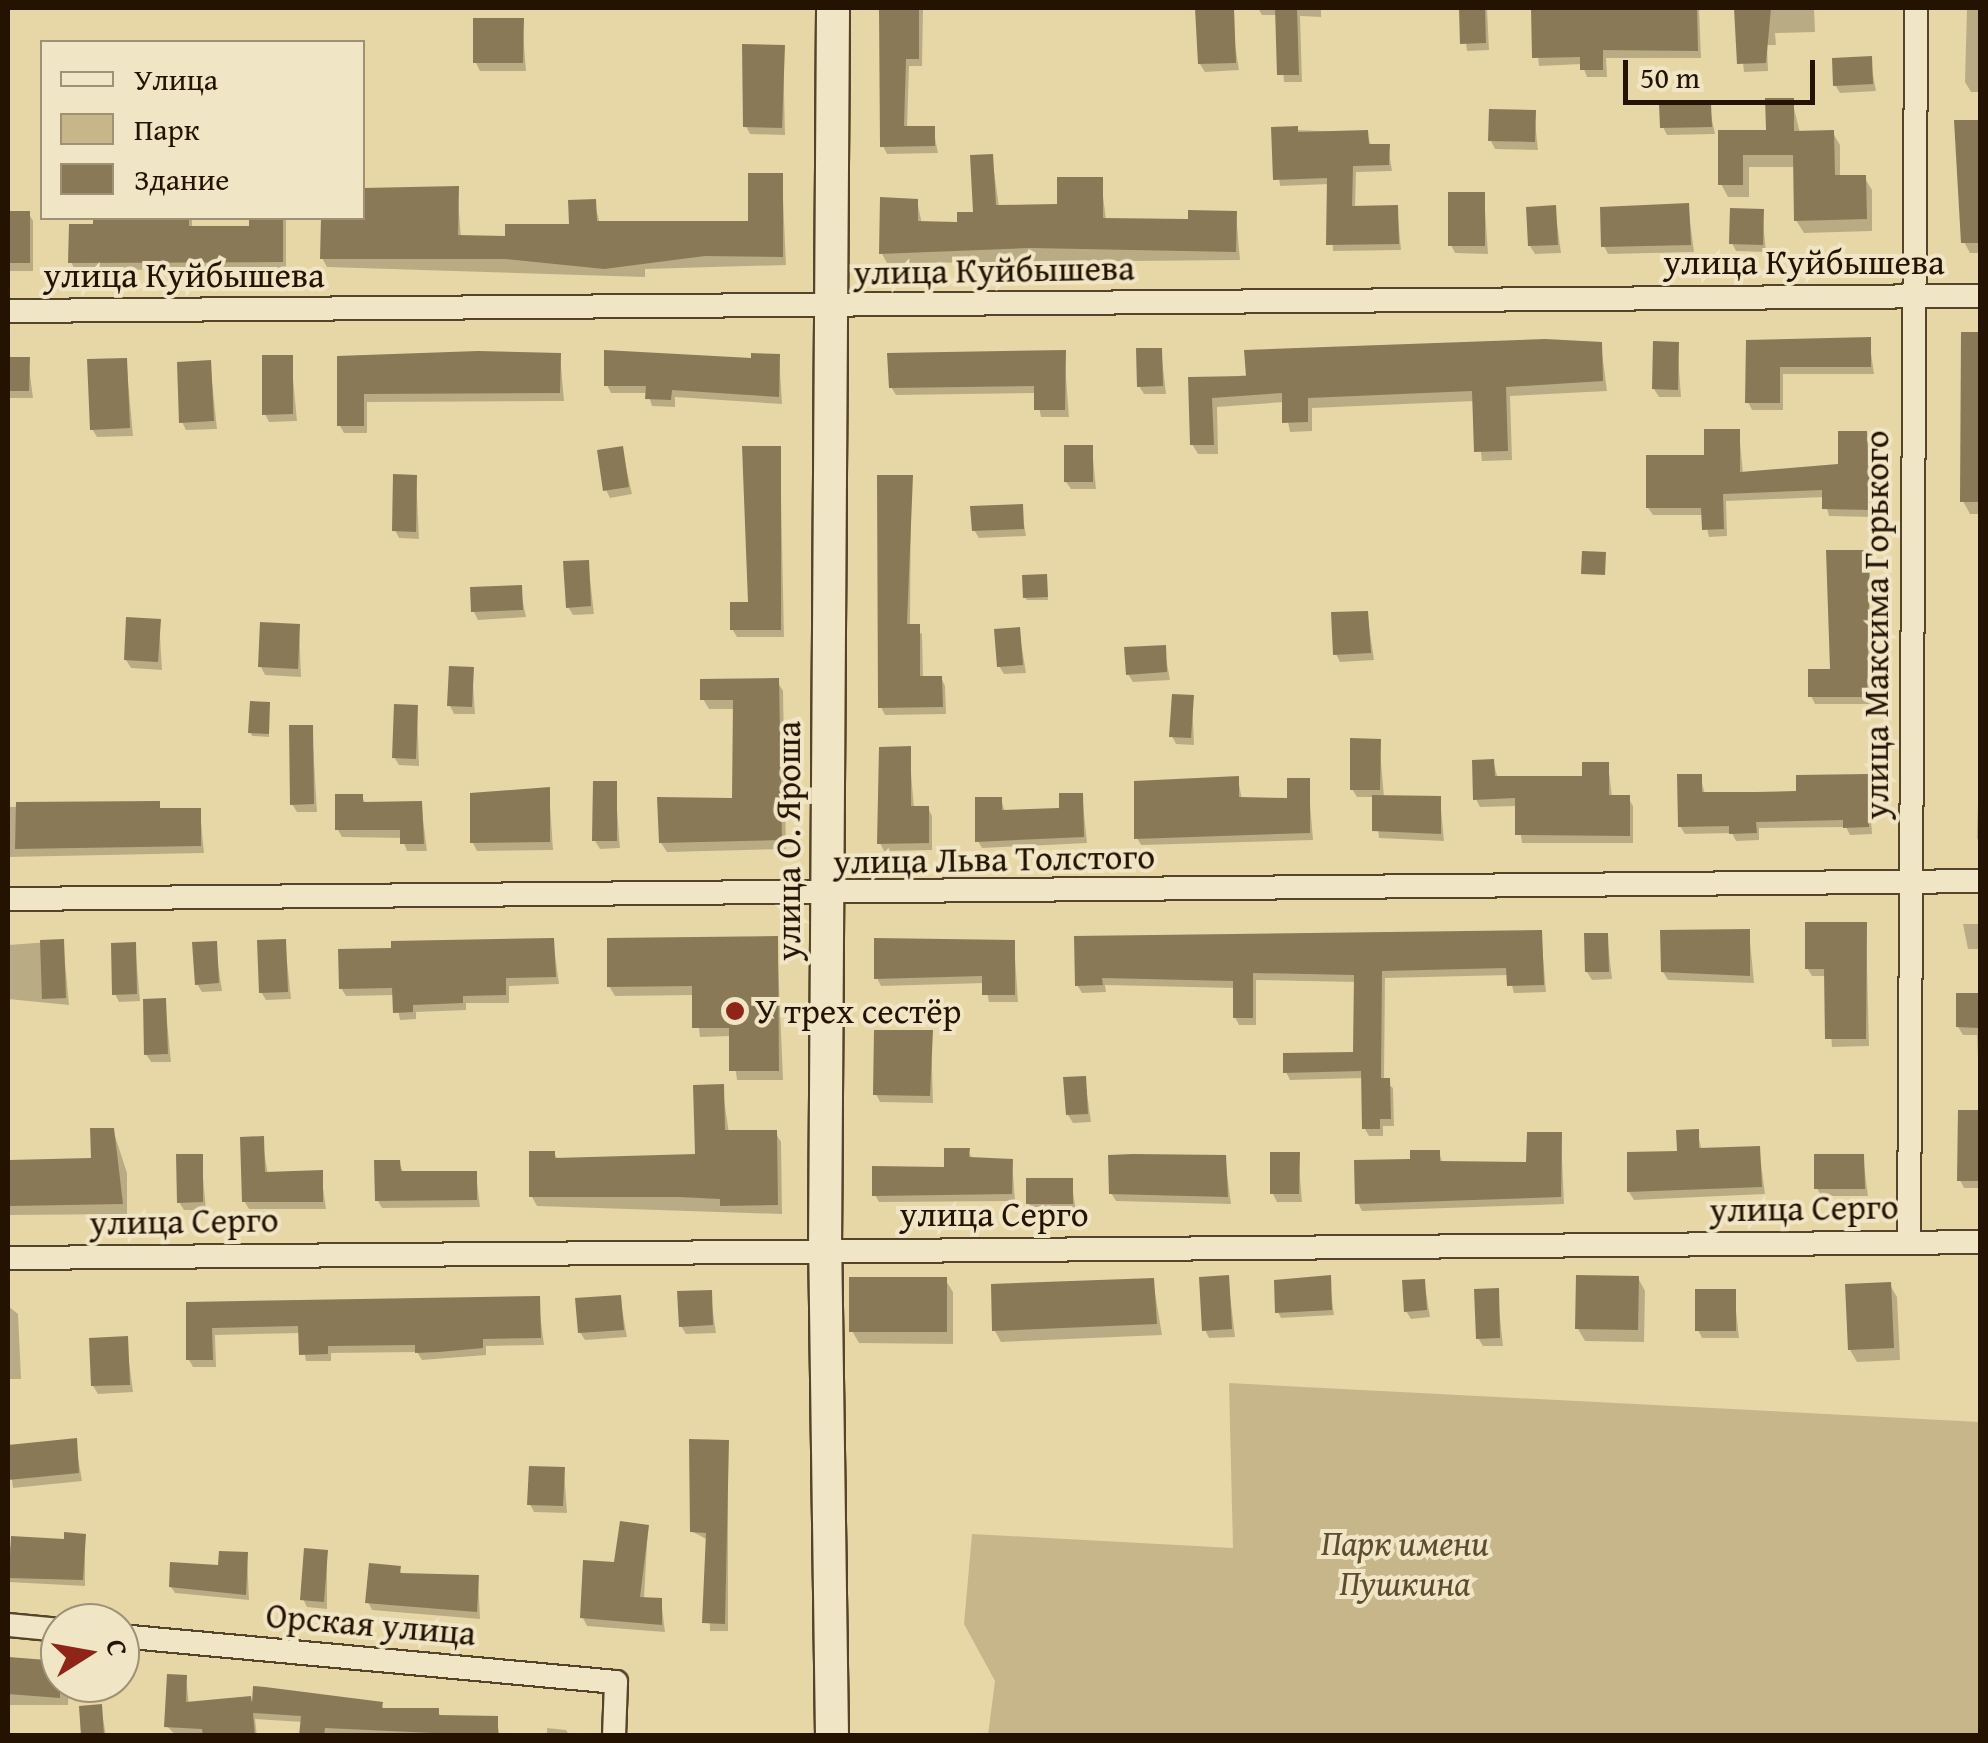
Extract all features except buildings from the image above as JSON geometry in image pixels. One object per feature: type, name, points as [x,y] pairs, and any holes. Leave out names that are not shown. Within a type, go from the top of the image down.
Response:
[{"type":"main road","name":"улица О. Яроша","points":[[832,1736],[826,1250],[833,8]]},
{"type":"street","name":"улица Максима Горького","points":[[1909,1242],[1916,8]]},
{"type":"street","name":"улица Куйбышева","points":[[8,311],[831,308],[1980,296]]},
{"type":"street","name":"улица Льва Толстого","points":[[8,899],[828,896],[1980,881]]},
{"type":"street","name":"улица Серго","points":[[8,1258],[1980,1242]]},
{"type":"street","points":[[8,1625],[40,1628]]},
{"type":"street","name":"Орская улица","points":[[140,1638],[616,1682],[614,1736]]},
{"type":"green space","name":"Парк имени Пушкина","points":[[1229,1383],[1980,1422],[1980,1735],[988,1735],[995,1681],[964,1624],[972,1534],[1233,1548]]},
{"type":"place","name":"У трех сестёр","points":[[735,1011]]}]
